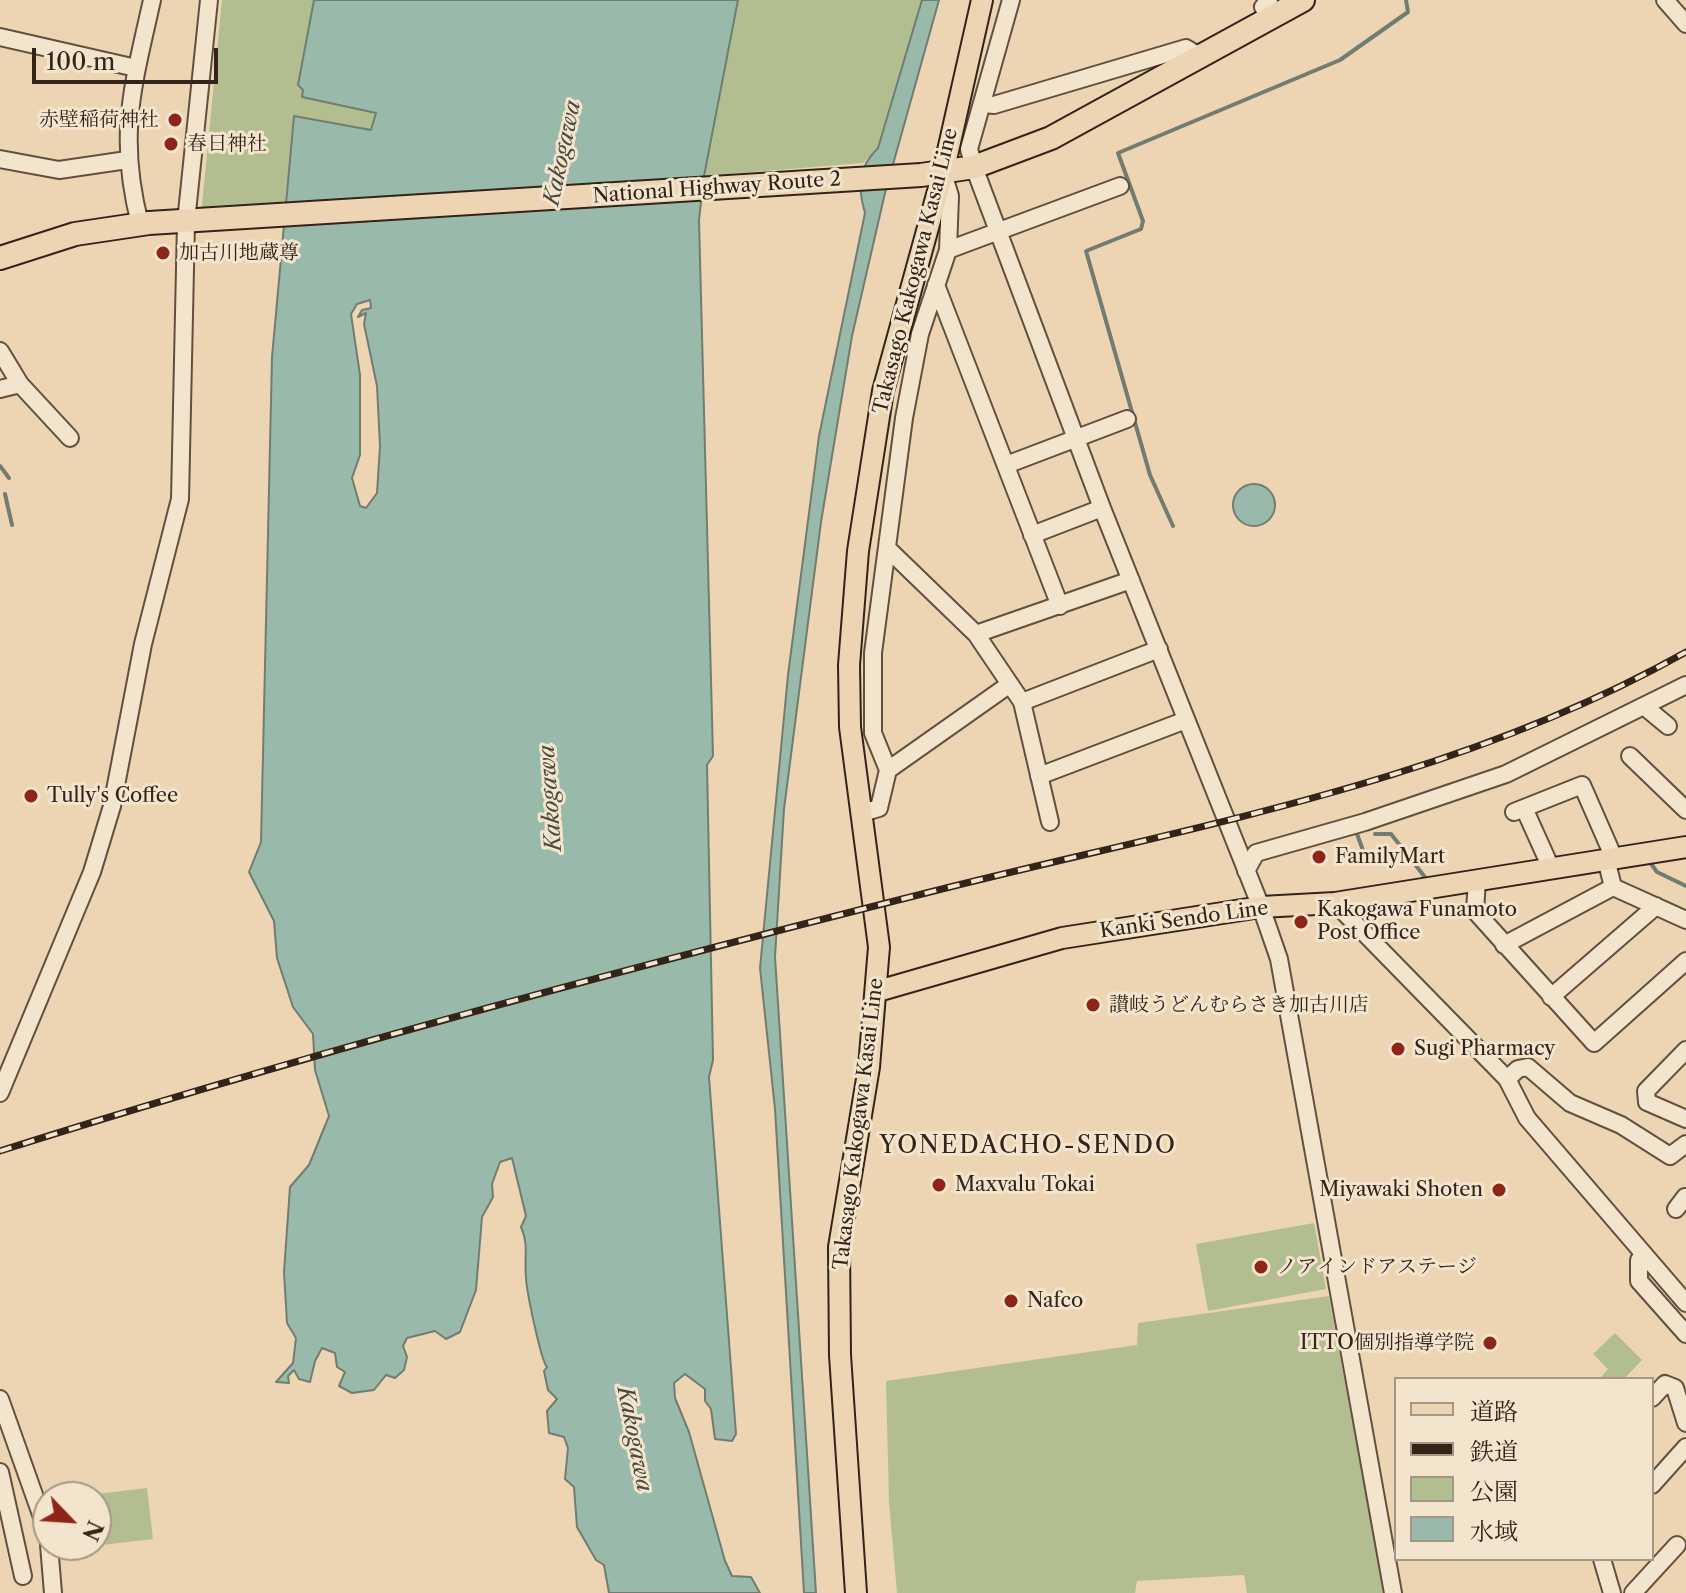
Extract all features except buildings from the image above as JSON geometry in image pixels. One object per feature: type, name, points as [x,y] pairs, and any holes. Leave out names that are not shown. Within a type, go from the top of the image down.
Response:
[{"type":"highway","name":"National Highway Route 2","points":[[0,258],[75,234],[140,224],[932,174],[974,167],[1051,138],[1201,57],[1269,10],[1303,0]]},
{"type":"main road","name":"Takasago Kakogawa Kasai Line","points":[[856,1593],[840,1355],[839,1247],[878,991],[879,947],[850,727],[849,665],[858,551],[883,391],[932,174],[982,0]]},
{"type":"main road","name":"Kanki Sendo Line","points":[[878,991],[1062,938],[1261,907],[1335,903],[1686,847]]},
{"type":"street","points":[[140,224],[127,160],[127,121],[152,0]]},
{"type":"street","points":[[0,1093],[92,872],[104,833],[143,644],[171,544],[180,499],[192,222],[209,0]]},
{"type":"street","points":[[1011,0],[969,149],[1102,508],[1279,959],[1393,1593]]},
{"type":"street","points":[[1667,1],[1686,24]]},
{"type":"street","points":[[0,37],[136,68]]},
{"type":"street","points":[[983,104],[994,105],[1186,48],[1201,57]]},
{"type":"street","points":[[0,159],[59,170],[127,160]]},
{"type":"street","points":[[862,813],[879,808],[888,770],[873,724],[873,653],[904,418],[920,334],[948,250],[950,196],[932,174]]},
{"type":"street","points":[[948,250],[1120,186]]},
{"type":"street","points":[[936,285],[1060,606]]},
{"type":"street","points":[[0,351],[20,384],[70,438]]},
{"type":"street","points":[[0,389],[20,384]]},
{"type":"street","points":[[1006,465],[1127,419]]},
{"type":"street","points":[[1032,535],[1102,508]]},
{"type":"street","points":[[887,548],[976,634],[1022,702],[1050,822]]},
{"type":"street","points":[[976,634],[1131,580]]},
{"type":"street","points":[[1022,702],[1159,649]]},
{"type":"street","points":[[888,770],[1010,684]]},
{"type":"street","points":[[1246,871],[1256,853],[1365,822],[1506,774],[1686,685]]},
{"type":"street","points":[[1645,707],[1668,726]]},
{"type":"street","points":[[1039,776],[1186,720]]},
{"type":"street","points":[[1630,756],[1686,810]]},
{"type":"street","points":[[1551,868],[1519,810],[1582,785],[1610,859],[1613,887]]},
{"type":"street","points":[[1477,880],[1475,911],[1594,1043],[1686,961]]},
{"type":"street","points":[[1613,887],[1686,920]]},
{"type":"street","points":[[1504,945],[1613,887]]},
{"type":"street","points":[[1335,903],[1507,1079],[1527,1118],[1686,1303]]},
{"type":"street","points":[[1551,997],[1656,906]]},
{"type":"street","points":[[1686,1050],[1646,1091],[1647,1102],[1686,1119]]},
{"type":"street","points":[[1507,1079],[1518,1069],[1528,1067],[1570,1103],[1621,1125],[1670,1156],[1685,1148]]},
{"type":"street","points":[[1644,1254],[1639,1260],[1639,1281],[1686,1334]]},
{"type":"street","points":[[1654,1396],[1665,1384],[1675,1388],[1686,1423]]},
{"type":"street","points":[[0,1399],[32,1489]]},
{"type":"street","points":[[1654,1483],[1686,1447]]},
{"type":"street","points":[[0,1472],[23,1576]]},
{"type":"street","points":[[1633,1593],[1666,1549]]},
{"type":"street","points":[[50,1561],[53,1593]]},
{"type":"street","points":[[1603,1561],[1612,1593]]},
{"type":"green space","points":[[222,0],[314,0],[298,85],[376,112],[372,130],[294,116],[285,211],[201,215]]},
{"type":"green space","points":[[738,0],[922,0],[878,148],[863,163],[704,176]]},
{"type":"green space","name":"ノアインドアステージ","points":[[1314,1223],[1326,1289],[1208,1311],[1196,1244]]},
{"type":"green space","points":[[1329,1296],[1384,1593],[1247,1593],[1244,1575],[1137,1581],[1135,1593],[897,1593],[889,1502],[886,1381],[1137,1345],[1138,1323]]},
{"type":"green space","points":[[1615,1333],[1642,1360],[1626,1377],[1601,1377],[1608,1369],[1593,1354]]},
{"type":"green space","points":[[147,1488],[153,1539],[112,1544],[112,1492]]},
{"type":"water","name":"Kakogawa","points":[[314,0],[738,0],[704,176],[699,220],[713,756],[707,765],[713,1060],[709,1077],[736,1434],[732,1441],[715,1439],[705,1389],[685,1374],[674,1383],[675,1398],[689,1432],[725,1561],[732,1576],[751,1577],[760,1593],[609,1593],[604,1565],[596,1560],[577,1527],[574,1487],[565,1479],[568,1448],[564,1437],[549,1433],[547,1411],[557,1399],[548,1390],[544,1371],[547,1367],[528,1295],[526,1245],[521,1227],[526,1216],[512,1158],[500,1162],[492,1184],[493,1197],[482,1217],[476,1290],[460,1332],[446,1339],[435,1331],[407,1338],[403,1346],[407,1357],[404,1370],[395,1378],[386,1375],[374,1390],[352,1393],[339,1386],[345,1372],[337,1367],[335,1353],[322,1348],[310,1382],[299,1379],[294,1370],[288,1376],[289,1383],[276,1382],[293,1363],[296,1338],[287,1323],[284,1272],[290,1187],[309,1165],[329,1116],[315,1070],[313,1034],[293,1007],[277,958],[274,921],[249,872],[261,842],[272,357],[294,116],[371,130],[376,113],[302,97],[303,90],[298,85]],"holes":[[[370,300],[371,308],[362,310],[358,317],[366,313],[364,324],[377,386],[380,446],[377,493],[366,508],[360,506],[352,478],[360,455],[360,375],[351,314],[357,304]]]},
{"type":"water","points":[[922,0],[939,0],[885,193],[852,336],[821,522],[784,809],[775,957],[816,1593],[804,1593],[775,1109],[760,968],[788,675],[819,436],[865,213],[861,178],[866,163],[878,148]]},
{"type":"water","points":[[1254,484],[1269,490],[1275,505],[1269,520],[1254,526],[1239,520],[1233,505],[1239,490]]},
{"type":"waterway","points":[[1173,526],[1150,475],[1086,251],[1141,229],[1143,221],[1118,153],[1340,60],[1408,12],[1406,0]]},
{"type":"waterway","points":[[0,466],[9,478]]},
{"type":"waterway","points":[[5,494],[12,525]]},
{"type":"waterway","points":[[1354,860],[1364,853],[1357,834]]},
{"type":"waterway","points":[[1375,834],[1391,834],[1428,881]]},
{"type":"waterway","points":[[1649,861],[1657,872],[1686,886]]},
{"type":"railway","points":[[0,1151],[233,1080],[585,981],[1321,796],[1415,768],[1507,735],[1598,697],[1686,652]]},
{"type":"place","name":"赤壁稲荷神社","points":[[175,120]]},
{"type":"place","name":"春日神社","points":[[171,144]]},
{"type":"place","name":"加古川地蔵尊","points":[[163,253]]},
{"type":"place","name":"Tully's Coffee","points":[[31,796]]},
{"type":"place","name":"FamilyMart","points":[[1319,857]]},
{"type":"place","name":"Kakogawa Funamoto Post Office","points":[[1301,922]]},
{"type":"place","name":"讃岐うどんむらさき加古川店","points":[[1093,1005]]},
{"type":"place","name":"Sugi Pharmacy","points":[[1398,1049]]},
{"type":"place","name":"Maxvalu Tokai","points":[[939,1185]]},
{"type":"place","name":"Miyawaki Shoten","points":[[1499,1190]]},
{"type":"place","name":"ノアインドアステージ","points":[[1261,1267]]},
{"type":"place","name":"Nafco","points":[[1011,1301]]},
{"type":"place","name":"ITTO個別指導学院","points":[[1490,1343]]},
{"type":"district","name":"YONEDACHO-SENDO","points":[[1028,1146]]}]
